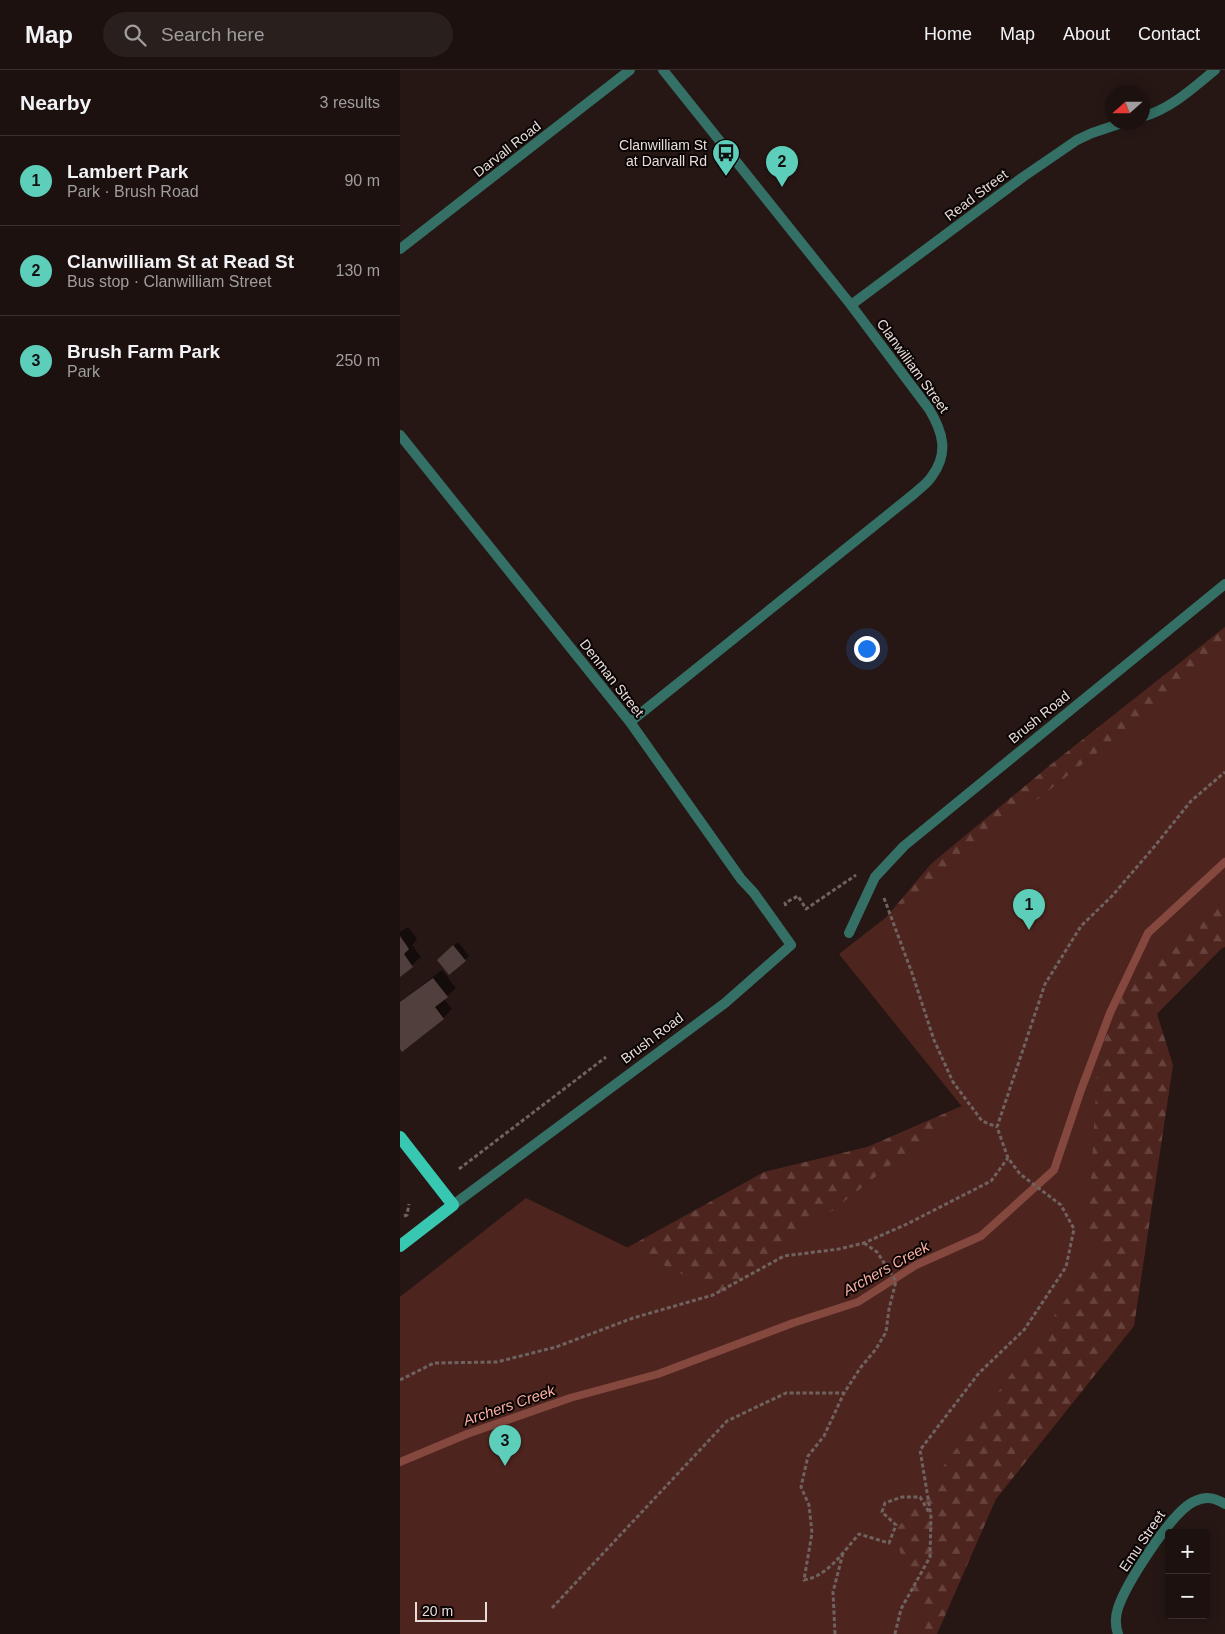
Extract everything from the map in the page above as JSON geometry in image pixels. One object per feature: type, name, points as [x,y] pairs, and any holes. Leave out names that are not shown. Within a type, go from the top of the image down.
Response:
[{"type":"main road","points":[[400,1138],[453,1205]]},
{"type":"main road","name":"Brush Road","points":[[400,1246],[453,1205]]},
{"type":"street","name":"Darvall Road","points":[[400,249],[630,70]]},
{"type":"street","name":"Clanwilliam Street","points":[[630,722],[900,505],[932,477],[941,459],[942,441],[938,424],[929,409],[851,305],[663,70]]},
{"type":"street","points":[[1150,114],[1181,98],[1215,70]]},
{"type":"street","name":"Read Street","points":[[851,305],[1023,177],[1077,140],[1105,129]]},
{"type":"street","name":"Denman Street","points":[[400,435],[630,722],[791,946]]},
{"type":"street","name":"Brush Road","points":[[849,933],[875,877],[904,846],[1225,584]]},
{"type":"street","name":"Brush Road","points":[[453,1205],[725,1003],[791,946]]},
{"type":"street","name":"Emu Street","points":[[1118,1634],[1115,1624],[1118,1608],[1144,1560],[1175,1516],[1191,1503],[1203,1498],[1215,1498],[1225,1504]]},
{"type":"path","points":[[895,1634],[901,1609],[930,1557],[931,1516],[920,1450],[979,1373],[1024,1330],[1066,1268],[1074,1230],[1060,1205],[1020,1174],[1008,1158],[997,1127],[1045,984],[1081,926],[1112,896],[1191,801],[1225,772]]},
{"type":"path","points":[[787,910],[785,903],[798,896],[806,909],[863,871],[875,877],[912,973],[934,1040],[953,1082],[982,1121],[997,1127]]},
{"type":"path","name":"Brush Road","points":[[459,1169],[606,1058]]},
{"type":"path","points":[[400,1380],[434,1364],[497,1362],[556,1347],[632,1318],[714,1295],[784,1256],[864,1243],[991,1181],[1008,1158]]},
{"type":"path","points":[[400,1220],[407,1215],[409,1204]]},
{"type":"path","points":[[864,1243],[876,1252],[896,1281],[886,1332],[844,1393],[824,1436],[808,1456],[801,1487],[810,1506],[812,1532],[804,1580],[813,1579],[829,1568],[859,1534],[889,1543],[896,1525],[882,1512],[885,1503],[902,1497],[920,1497],[931,1516]]},
{"type":"path","points":[[552,1608],[727,1421],[786,1393],[844,1393]]},
{"type":"path","points":[[835,1634],[833,1592],[844,1550]]},
{"type":"green space","points":[[1225,627],[1225,947],[1157,1014],[1173,1065],[1134,1326],[996,1499],[937,1634],[400,1634],[400,1297],[453,1257],[612,1256],[764,1172],[867,1147],[971,1102],[884,920],[931,864],[1049,766]]},
{"type":"green space","points":[[1225,653],[1225,900],[1131,974],[1098,1056],[1088,1235],[1101,1252],[894,1533],[927,1634],[400,1634],[400,1297],[526,1198],[725,1295],[963,1108],[839,954]]},
{"type":"building","points":[[400,936],[409,949],[404,954],[413,967],[400,977]]},
{"type":"building","points":[[453,945],[466,961],[449,975],[437,960]]},
{"type":"building","points":[[433,978],[448,997],[435,1007],[444,1019],[402,1052],[400,1049],[400,1002]]},
{"type":"waterway","name":"Archers Creek","points":[[400,1462],[467,1434],[570,1398],[658,1374],[793,1323],[858,1302],[916,1265],[981,1236],[1054,1170],[1110,1013],[1148,933],[1225,862]]},
{"type":"place","name":"Clanwilliam St at Darvall Rd","points":[[726,177]]},
{"type":"place","name":"Clanwilliam St at Read St","points":[[782,187]]},
{"type":"place","name":"Lambert Park","points":[[1029,930]]},
{"type":"place","name":"Brush Farm Park","points":[[505,1466]]}]
